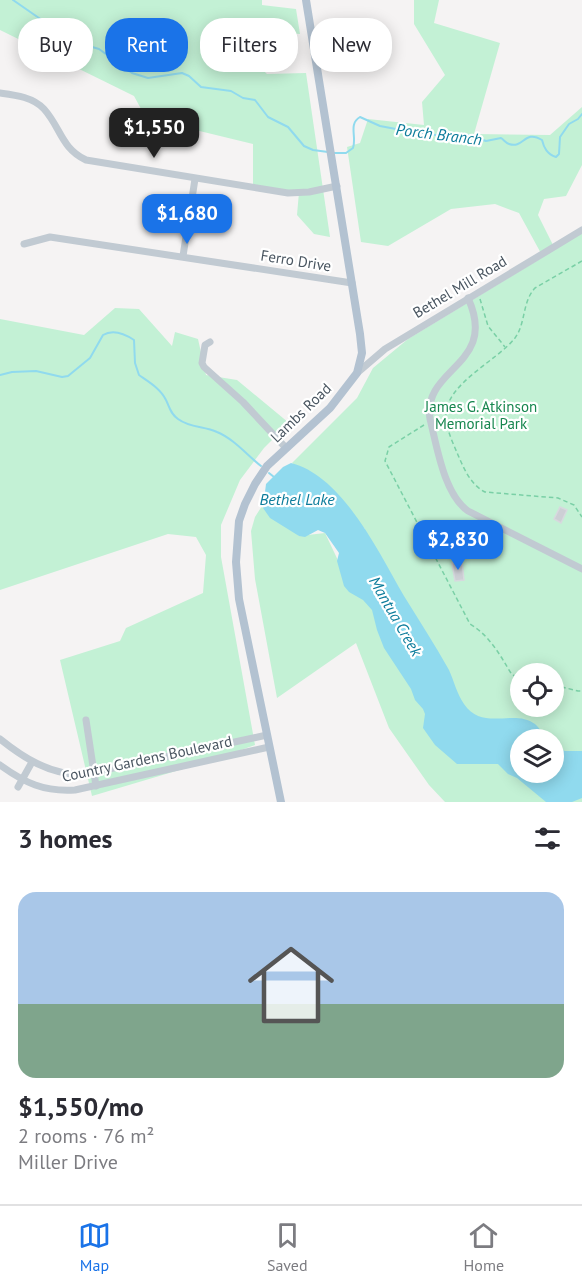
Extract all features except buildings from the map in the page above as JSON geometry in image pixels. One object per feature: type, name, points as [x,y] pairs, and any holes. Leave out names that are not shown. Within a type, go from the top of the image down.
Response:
[{"type":"main road","name":"Lambs Road","points":[[281,802],[239,599],[236,541],[242,513],[255,484],[267,466],[330,408],[357,373],[362,353],[306,0]]},
{"type":"street","points":[[0,93],[23,96],[43,108],[66,146],[87,160],[288,193],[309,192],[337,186]]},
{"type":"street","points":[[183,256],[195,179]]},
{"type":"street","name":"Bethel Mill Road","points":[[357,373],[385,349],[582,230]]},
{"type":"street","name":"Ferro Drive","points":[[24,244],[50,237],[352,283]]},
{"type":"street","points":[[468,298],[477,324],[475,340],[467,354],[436,390],[429,408],[430,419],[451,490],[461,506],[468,511],[582,569]]},
{"type":"street","points":[[210,342],[205,345],[202,363],[204,368],[243,402],[286,448]]},
{"type":"street","points":[[86,720],[96,786]]},
{"type":"street","name":"Country Gardens Boulevard","points":[[0,739],[32,762],[45,768],[81,775],[267,735]]},
{"type":"street","name":"Country Gardens Boulevard","points":[[0,765],[20,784],[56,791],[75,790],[269,747]]},
{"type":"street","points":[[20,784],[32,762]]},
{"type":"path","points":[[582,261],[531,292],[525,303],[518,333],[506,347],[461,384],[448,406],[446,415],[459,457],[472,482],[480,490],[558,498],[574,505],[582,517]]},
{"type":"path","points":[[477,293],[488,326],[506,347]]},
{"type":"path","points":[[430,419],[426,424],[389,447],[385,461],[470,624],[487,636],[510,670]]},
{"type":"path","points":[[564,688],[582,691]]},
{"type":"green space","points":[[0,0],[262,0],[262,5],[296,9],[297,18],[200,18],[200,72],[306,73],[330,237],[314,234],[297,215],[299,192],[253,187],[253,144],[146,118],[134,96],[85,72],[93,72],[93,18],[18,18],[18,39],[0,30]]},
{"type":"green space","name":"James G. Atkinson Memorial Park","points":[[414,0],[439,0],[434,23],[500,43],[474,134],[550,135],[582,107],[582,165],[566,196],[544,199],[538,215],[555,249],[582,232],[582,802],[445,802],[429,785],[389,728],[356,643],[277,698],[255,579],[251,531],[255,517],[267,498],[299,536],[325,533],[354,594],[365,529],[292,463],[357,398],[373,368],[408,339],[543,257],[519,213],[495,204],[451,209],[388,246],[361,242],[347,147],[360,143],[368,119],[424,125],[422,102],[445,75],[414,24]]},
{"type":"green space","points":[[115,308],[139,309],[172,346],[175,332],[198,339],[206,375],[237,380],[289,423],[264,448],[240,480],[221,525],[221,557],[255,745],[92,796],[60,660],[120,641],[126,628],[203,593],[206,555],[196,537],[168,534],[0,590],[0,319],[84,335]]},
{"type":"water","name":"Bethel Lake","points":[[291,463],[310,471],[327,483],[358,518],[444,661],[464,704],[480,717],[518,718],[527,720],[538,727],[539,729],[510,729],[510,775],[498,764],[457,764],[435,745],[423,728],[425,714],[423,709],[415,700],[411,689],[384,648],[372,610],[344,586],[337,561],[339,553],[325,533],[318,530],[305,537],[299,536],[270,518],[263,508],[266,484],[283,467]]},
{"type":"water","name":"Bethel Lake","points":[[564,751],[582,751],[582,798],[572,802],[546,802],[523,783],[564,783]]},
{"type":"waterway","name":"Porch Branch","points":[[13,0],[72,41],[99,49],[132,73],[148,78],[182,73],[201,87],[231,91],[243,98],[255,100],[268,117],[288,127],[304,146],[328,152]]},
{"type":"waterway","name":"Porch Branch","points":[[334,153],[346,153],[353,148],[354,123],[360,117],[380,126],[417,133],[455,137],[469,135],[486,141],[501,138],[508,144],[514,145],[536,137],[542,140],[548,152],[556,157],[559,154],[560,137],[569,124],[582,114]]},
{"type":"waterway","name":"Mantua Creek","points":[[0,375],[36,371],[62,377],[68,376],[90,358],[103,335],[111,332],[123,334],[134,340],[135,363],[139,375],[161,392],[175,417],[187,424],[223,435],[261,466]]},
{"type":"waterway","name":"Mantua Creek","points":[[269,473],[274,477]]}]
